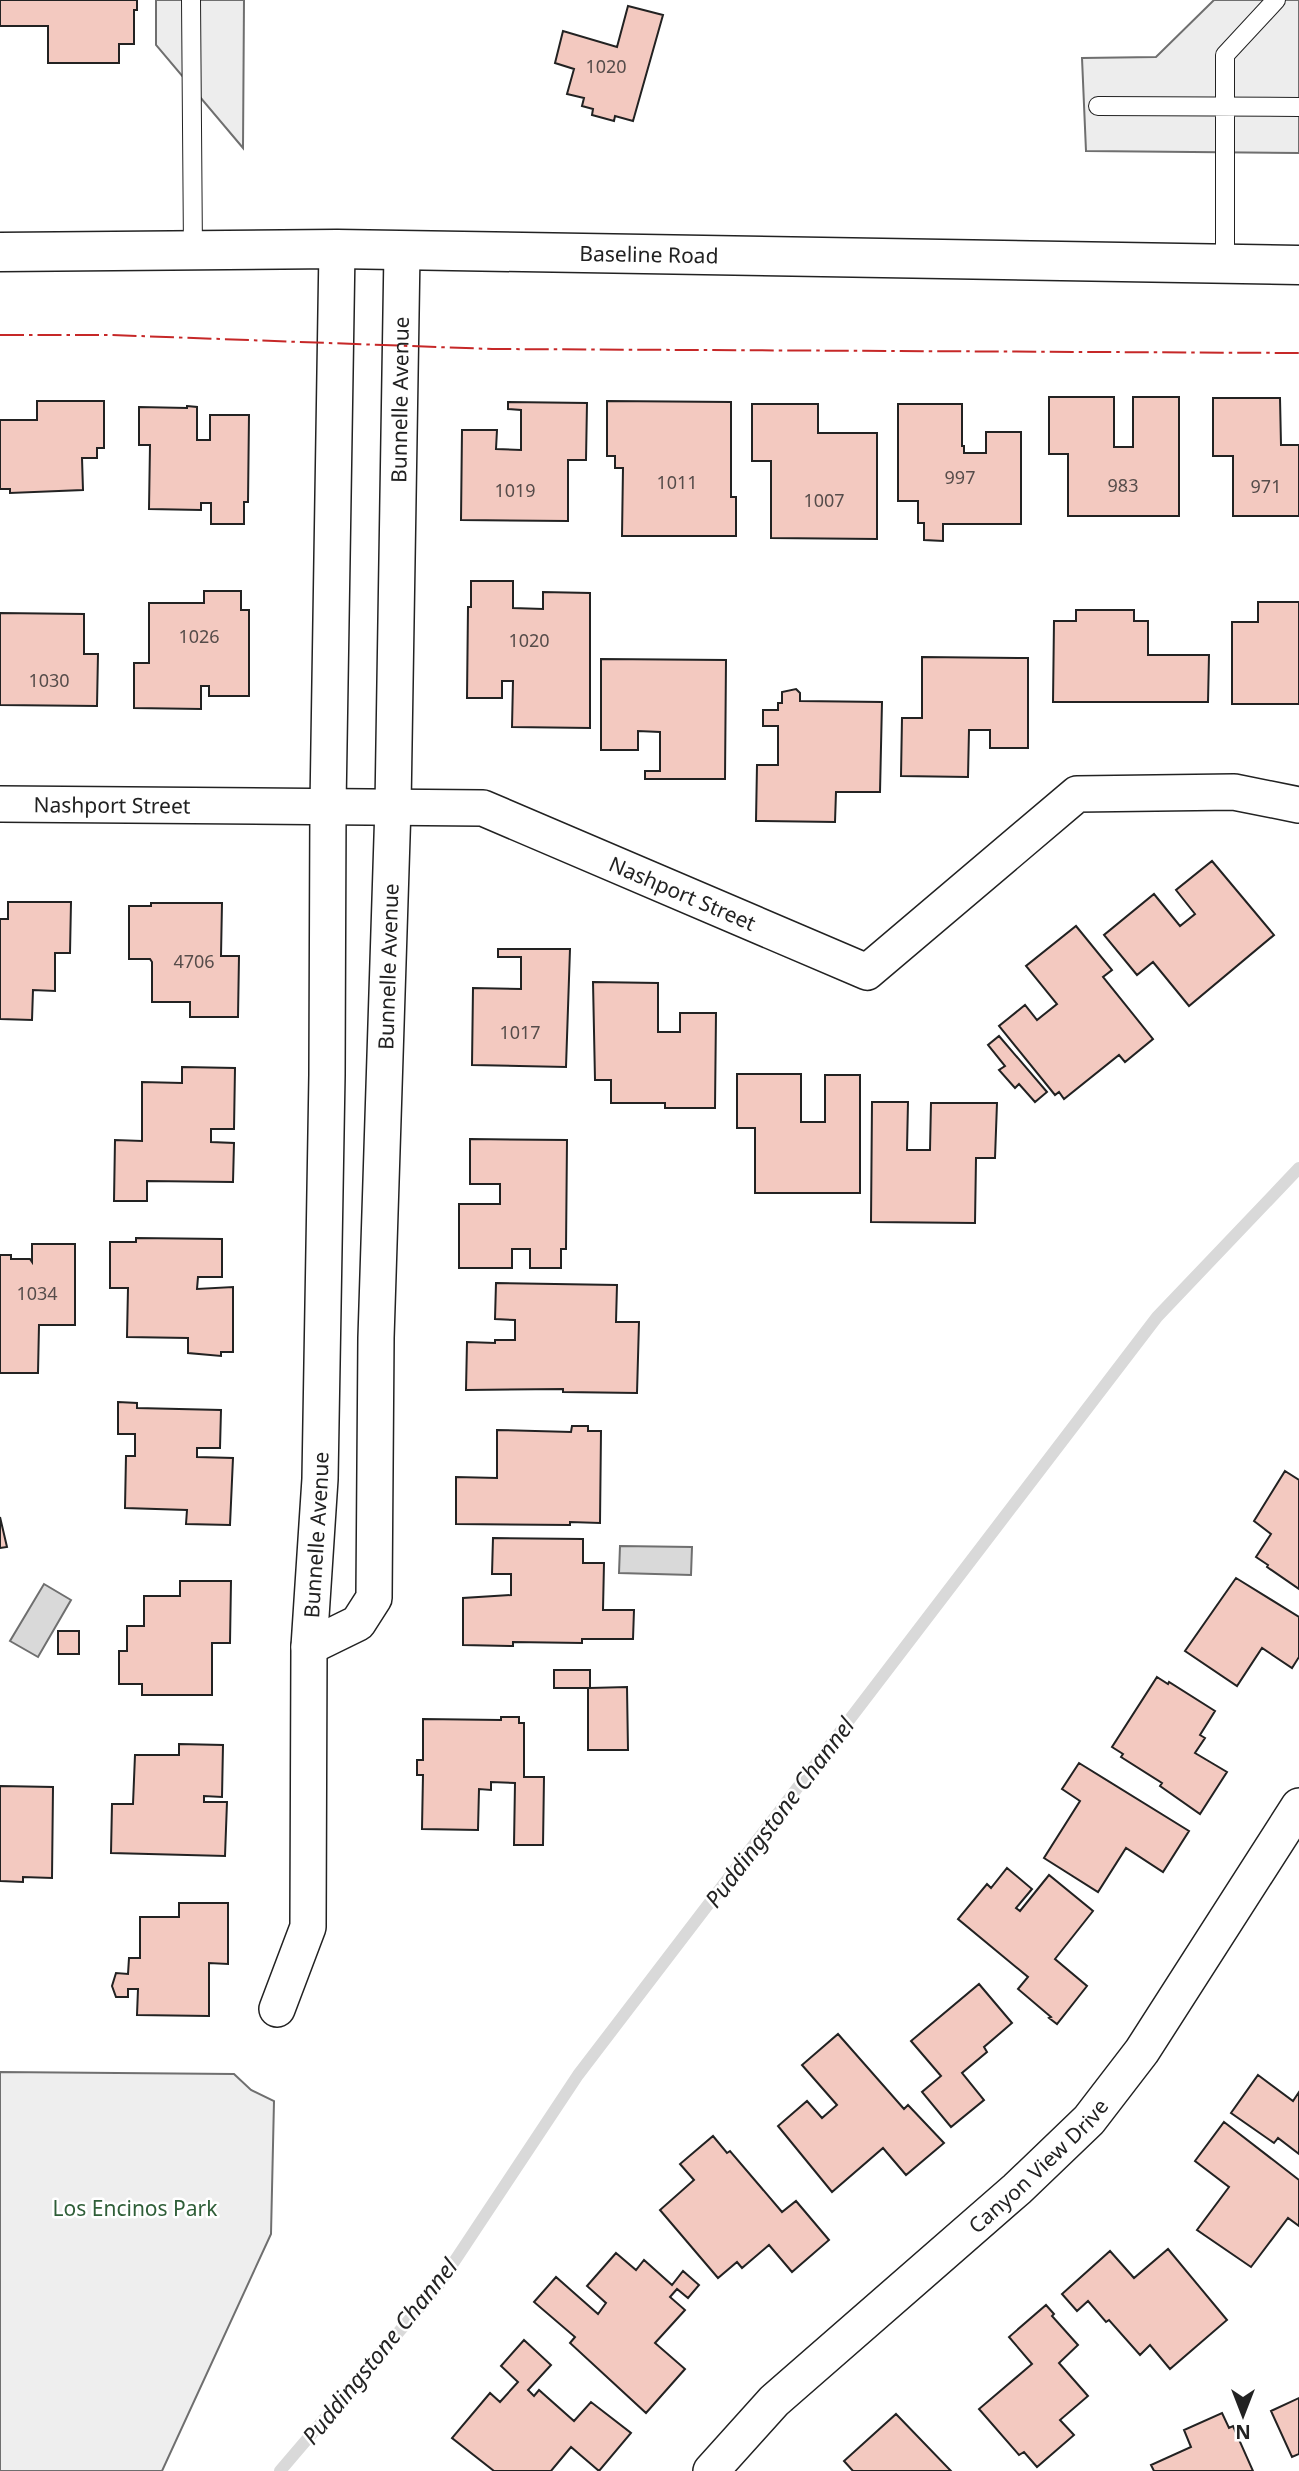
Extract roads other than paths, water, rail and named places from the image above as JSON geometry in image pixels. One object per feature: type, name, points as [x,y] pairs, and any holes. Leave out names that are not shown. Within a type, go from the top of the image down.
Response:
[{"type":"main road","name":"Baseline Road","points":[[0,253],[337,249],[1299,265]]},
{"type":"street","name":"Bunnelle Avenue","points":[[277,2009],[308,1927],[309,1647],[320,1479],[327,1075],[328,806],[337,249]]},
{"type":"street","name":"Bunnelle Avenue","points":[[309,1647],[358,1623],[374,1598],[376,1338],[393,806],[402,252]]},
{"type":"street","name":"Nashport Street","points":[[0,804],[482,808],[867,972],[1077,794],[1234,792],[1299,805]]},
{"type":"street","name":"Canyon View Drive","points":[[711,2471],[774,2401],[1017,2189],[1089,2120],[1142,2051],[1299,1806]]},
{"type":"lane","points":[[191,0],[192,252]]},
{"type":"lane","points":[[1225,264],[1225,55],[1276,0]]},
{"type":"lane","points":[[1098,106],[1299,107]]},
{"type":"waterway","name":"Puddingstone Channel","points":[[280,2471],[438,2286],[578,2075],[1157,1317],[1299,1168]]},
{"type":"park label","name":"Los Encinos Park","points":[[135,2208]]}]
